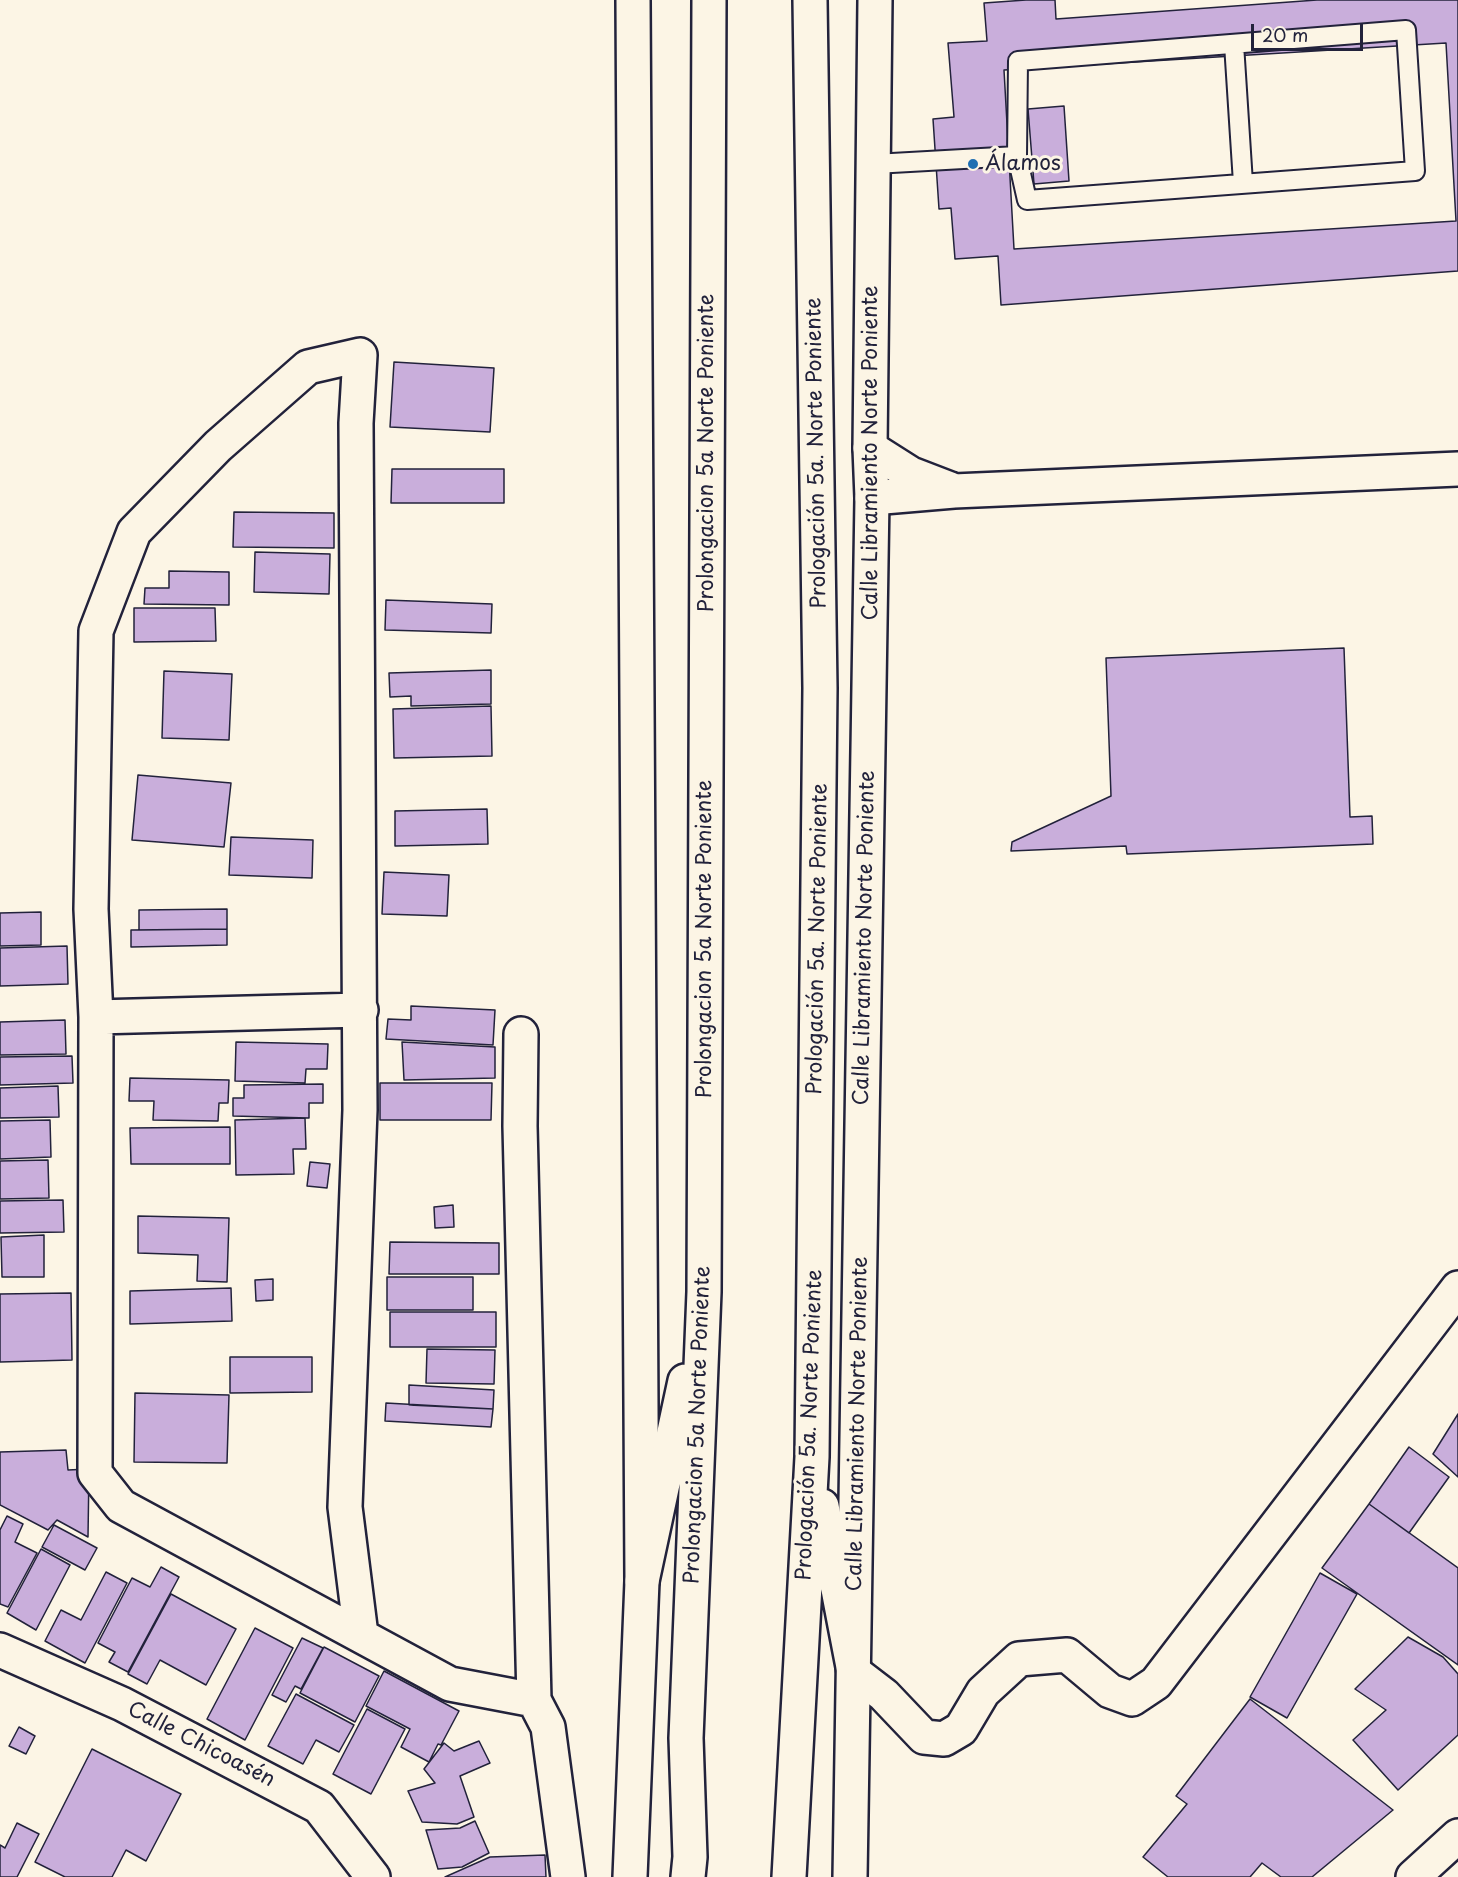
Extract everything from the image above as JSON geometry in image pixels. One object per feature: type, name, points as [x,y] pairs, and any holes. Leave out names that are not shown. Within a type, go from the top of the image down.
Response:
[{"type":"street","points":[[630,1877],[642,1581],[633,0]]},
{"type":"street","name":"Prolongacion 5a Norte Poniente","points":[[688,1877],[690,1857],[686,1738],[704,1292],[710,0]]},
{"type":"street","name":"Prologación 5a. Norte Poniente","points":[[789,1877],[812,1457],[820,688],[810,0]]},
{"type":"street","name":"Calle Libramiento Norte Poniente","points":[[850,1877],[872,498],[870,448],[875,0]]},
{"type":"street","points":[[361,1635],[345,1507],[360,1110],[356,435],[360,355],[308,367],[218,446],[134,532],[96,631],[92,909],[96,1017],[95,1473],[121,1506],[450,1684],[534,1700]]},
{"type":"street","points":[[870,448],[911,474],[954,491]]},
{"type":"street","points":[[872,498],[954,491],[1458,469]]},
{"type":"street","points":[[96,1017],[360,1010]]},
{"type":"street","points":[[521,1034],[520,1126],[534,1700],[548,1727],[568,1877]]},
{"type":"street","points":[[812,1457],[854,1672],[884,1695],[924,1737],[944,1739],[961,1729],[983,1692],[1019,1659],[1067,1655],[1110,1691],[1132,1699],[1156,1683],[1458,1288]]},
{"type":"street","points":[[642,1581],[704,1292]]},
{"type":"street","name":"Calle Chicoasén","points":[[0,1650],[122,1704],[319,1807],[373,1877]]},
{"type":"street","points":[[1433,1868],[1458,1836]]},
{"type":"lane","points":[[1406,30],[1415,171],[1027,200],[1017,156],[1018,61],[1234,44],[1406,30]]},
{"type":"lane","points":[[1234,44],[1243,183]]},
{"type":"lane","points":[[874,164],[1017,156]]},
{"type":"building","name":"Álamos","points":[[1055,0],[1056,19],[1317,0],[1458,0],[1458,271],[1001,305],[998,256],[955,259],[951,208],[939,209],[933,119],[954,117],[948,43],[987,41],[984,3]],"holes":[[[1446,43],[1456,221],[1014,249],[1004,70]]]},
{"type":"building","points":[[1064,106],[1069,181],[1034,184],[1028,109]]},
{"type":"building","points":[[394,362],[494,368],[490,432],[390,427]]},
{"type":"building","points":[[392,469],[504,469],[504,503],[391,503]]},
{"type":"building","points":[[234,512],[334,513],[334,548],[233,547]]},
{"type":"building","points":[[255,552],[330,554],[329,594],[254,592]]},
{"type":"building","points":[[169,571],[229,572],[229,605],[144,604],[145,588],[169,588]]},
{"type":"building","points":[[386,600],[492,604],[491,633],[385,630]]},
{"type":"building","points":[[134,608],[215,608],[216,641],[134,642]]},
{"type":"building","points":[[1344,648],[1350,817],[1372,816],[1373,844],[1127,854],[1126,846],[1011,851],[1012,842],[1111,796],[1106,658]]},
{"type":"building","points":[[491,670],[491,704],[411,706],[411,696],[390,697],[389,673]]},
{"type":"building","points":[[164,671],[232,674],[229,740],[162,738]]},
{"type":"building","points":[[491,706],[492,756],[394,758],[393,709]]},
{"type":"building","points":[[138,775],[231,783],[224,847],[132,840]]},
{"type":"building","points":[[487,809],[488,844],[395,846],[395,811]]},
{"type":"building","points":[[231,837],[313,840],[312,878],[229,875]]},
{"type":"building","points":[[384,872],[449,875],[447,916],[382,914]]},
{"type":"building","points":[[227,909],[227,929],[139,930],[139,910]]},
{"type":"building","points":[[41,912],[41,945],[0,946],[0,913]]},
{"type":"building","points":[[227,929],[227,945],[131,947],[131,930]]},
{"type":"building","points":[[67,946],[68,984],[0,986],[0,948]]},
{"type":"building","points":[[411,1006],[495,1010],[493,1045],[386,1039],[388,1019],[411,1020]]},
{"type":"building","points":[[65,1020],[66,1054],[0,1055],[0,1022]]},
{"type":"building","points":[[236,1042],[328,1044],[327,1069],[306,1069],[305,1083],[235,1081]]},
{"type":"building","points":[[402,1042],[495,1047],[495,1078],[404,1080]]},
{"type":"building","points":[[72,1056],[73,1083],[0,1085],[0,1057]]},
{"type":"building","points":[[130,1078],[229,1080],[228,1103],[219,1103],[218,1121],[153,1120],[154,1101],[129,1101]]},
{"type":"building","points":[[380,1083],[492,1083],[491,1120],[380,1120]]},
{"type":"building","points":[[323,1084],[323,1103],[309,1103],[309,1118],[233,1116],[233,1098],[244,1098],[244,1085]]},
{"type":"building","points":[[58,1086],[59,1117],[0,1118],[0,1088]]},
{"type":"building","points":[[305,1118],[306,1149],[293,1149],[294,1174],[236,1175],[235,1120]]},
{"type":"building","points":[[50,1120],[51,1157],[0,1159],[0,1121]]},
{"type":"building","points":[[230,1127],[230,1164],[131,1164],[130,1128]]},
{"type":"building","points":[[48,1160],[49,1198],[0,1199],[0,1161]]},
{"type":"building","points":[[310,1162],[330,1164],[327,1188],[307,1186]]},
{"type":"building","points":[[63,1200],[64,1232],[0,1233],[0,1201]]},
{"type":"building","points":[[453,1205],[454,1227],[435,1228],[434,1207]]},
{"type":"building","points":[[138,1216],[229,1218],[227,1282],[197,1281],[198,1255],[138,1253]]},
{"type":"building","points":[[44,1235],[44,1277],[2,1277],[1,1237]]},
{"type":"building","points":[[390,1242],[499,1243],[499,1274],[389,1274]]},
{"type":"building","points":[[387,1277],[473,1277],[473,1310],[387,1310]]},
{"type":"building","points":[[273,1279],[273,1300],[256,1301],[255,1280]]},
{"type":"building","points":[[231,1288],[232,1321],[130,1324],[130,1291]]},
{"type":"building","points":[[71,1293],[72,1360],[0,1362],[0,1294]]},
{"type":"building","points":[[390,1312],[496,1312],[496,1347],[390,1347]]},
{"type":"building","points":[[427,1349],[495,1350],[494,1384],[426,1383]]},
{"type":"building","points":[[230,1357],[312,1357],[312,1392],[230,1393]]},
{"type":"building","points":[[409,1385],[494,1390],[493,1409],[409,1405]]},
{"type":"building","points":[[135,1393],[229,1395],[227,1463],[134,1462]]},
{"type":"building","points":[[386,1403],[493,1409],[491,1427],[385,1421]]},
{"type":"building","points":[[1458,1414],[1458,1477],[1433,1454]]},
{"type":"building","points":[[1409,1447],[1449,1477],[1409,1533],[1369,1504]]},
{"type":"building","points":[[66,1450],[68,1470],[89,1469],[88,1537],[57,1520],[48,1530],[0,1505],[0,1452]]},
{"type":"building","points":[[1369,1504],[1458,1568],[1458,1665],[1322,1568]]},
{"type":"building","points":[[7,1516],[23,1524],[15,1542],[37,1553],[8,1607],[0,1604],[0,1530]]},
{"type":"building","points":[[54,1525],[97,1548],[85,1570],[42,1547]]},
{"type":"building","points":[[41,1549],[70,1565],[36,1630],[7,1613]]},
{"type":"building","points":[[161,1567],[179,1577],[128,1672],[109,1662],[115,1652],[98,1643],[132,1578],[150,1587]]},
{"type":"building","points":[[106,1572],[127,1583],[85,1663],[45,1641],[61,1610],[81,1620]]},
{"type":"building","points":[[1320,1573],[1357,1594],[1287,1718],[1250,1697]]},
{"type":"building","points":[[171,1594],[236,1629],[206,1685],[160,1660],[147,1684],[128,1674]]},
{"type":"building","points":[[255,1628],[293,1648],[245,1740],[207,1719]]},
{"type":"building","points":[[1408,1637],[1443,1657],[1458,1674],[1458,1735],[1398,1790],[1353,1740],[1386,1710],[1355,1689]]},
{"type":"building","points":[[302,1638],[323,1648],[301,1689],[295,1686],[286,1702],[272,1695]]},
{"type":"building","points":[[324,1647],[379,1676],[355,1722],[300,1693]]},
{"type":"building","points":[[384,1671],[459,1711],[429,1762],[401,1747],[410,1729],[366,1706]]},
{"type":"building","points":[[296,1694],[354,1725],[339,1752],[316,1740],[303,1764],[268,1746]]},
{"type":"building","points":[[1250,1699],[1393,1810],[1312,1877],[1281,1877],[1262,1863],[1250,1877],[1168,1877],[1143,1857],[1187,1804],[1176,1796]]},
{"type":"building","points":[[367,1709],[405,1729],[371,1794],[333,1774]]},
{"type":"building","points":[[19,1727],[35,1736],[26,1754],[9,1746]]},
{"type":"building","points":[[479,1741],[490,1763],[460,1776],[474,1817],[457,1824],[422,1822],[408,1791],[435,1783],[424,1769],[444,1743],[454,1751]]},
{"type":"building","points":[[92,1749],[181,1794],[146,1861],[126,1850],[112,1877],[65,1877],[35,1862]]},
{"type":"building","points":[[475,1821],[489,1853],[462,1867],[438,1869],[426,1830],[460,1828]]},
{"type":"building","points":[[17,1823],[39,1834],[17,1877],[0,1877],[0,1845],[5,1848]]},
{"type":"building","points":[[545,1855],[546,1877],[445,1877],[490,1857]]},
{"type":"place","name":"Álamos","points":[[973,164]]}]
